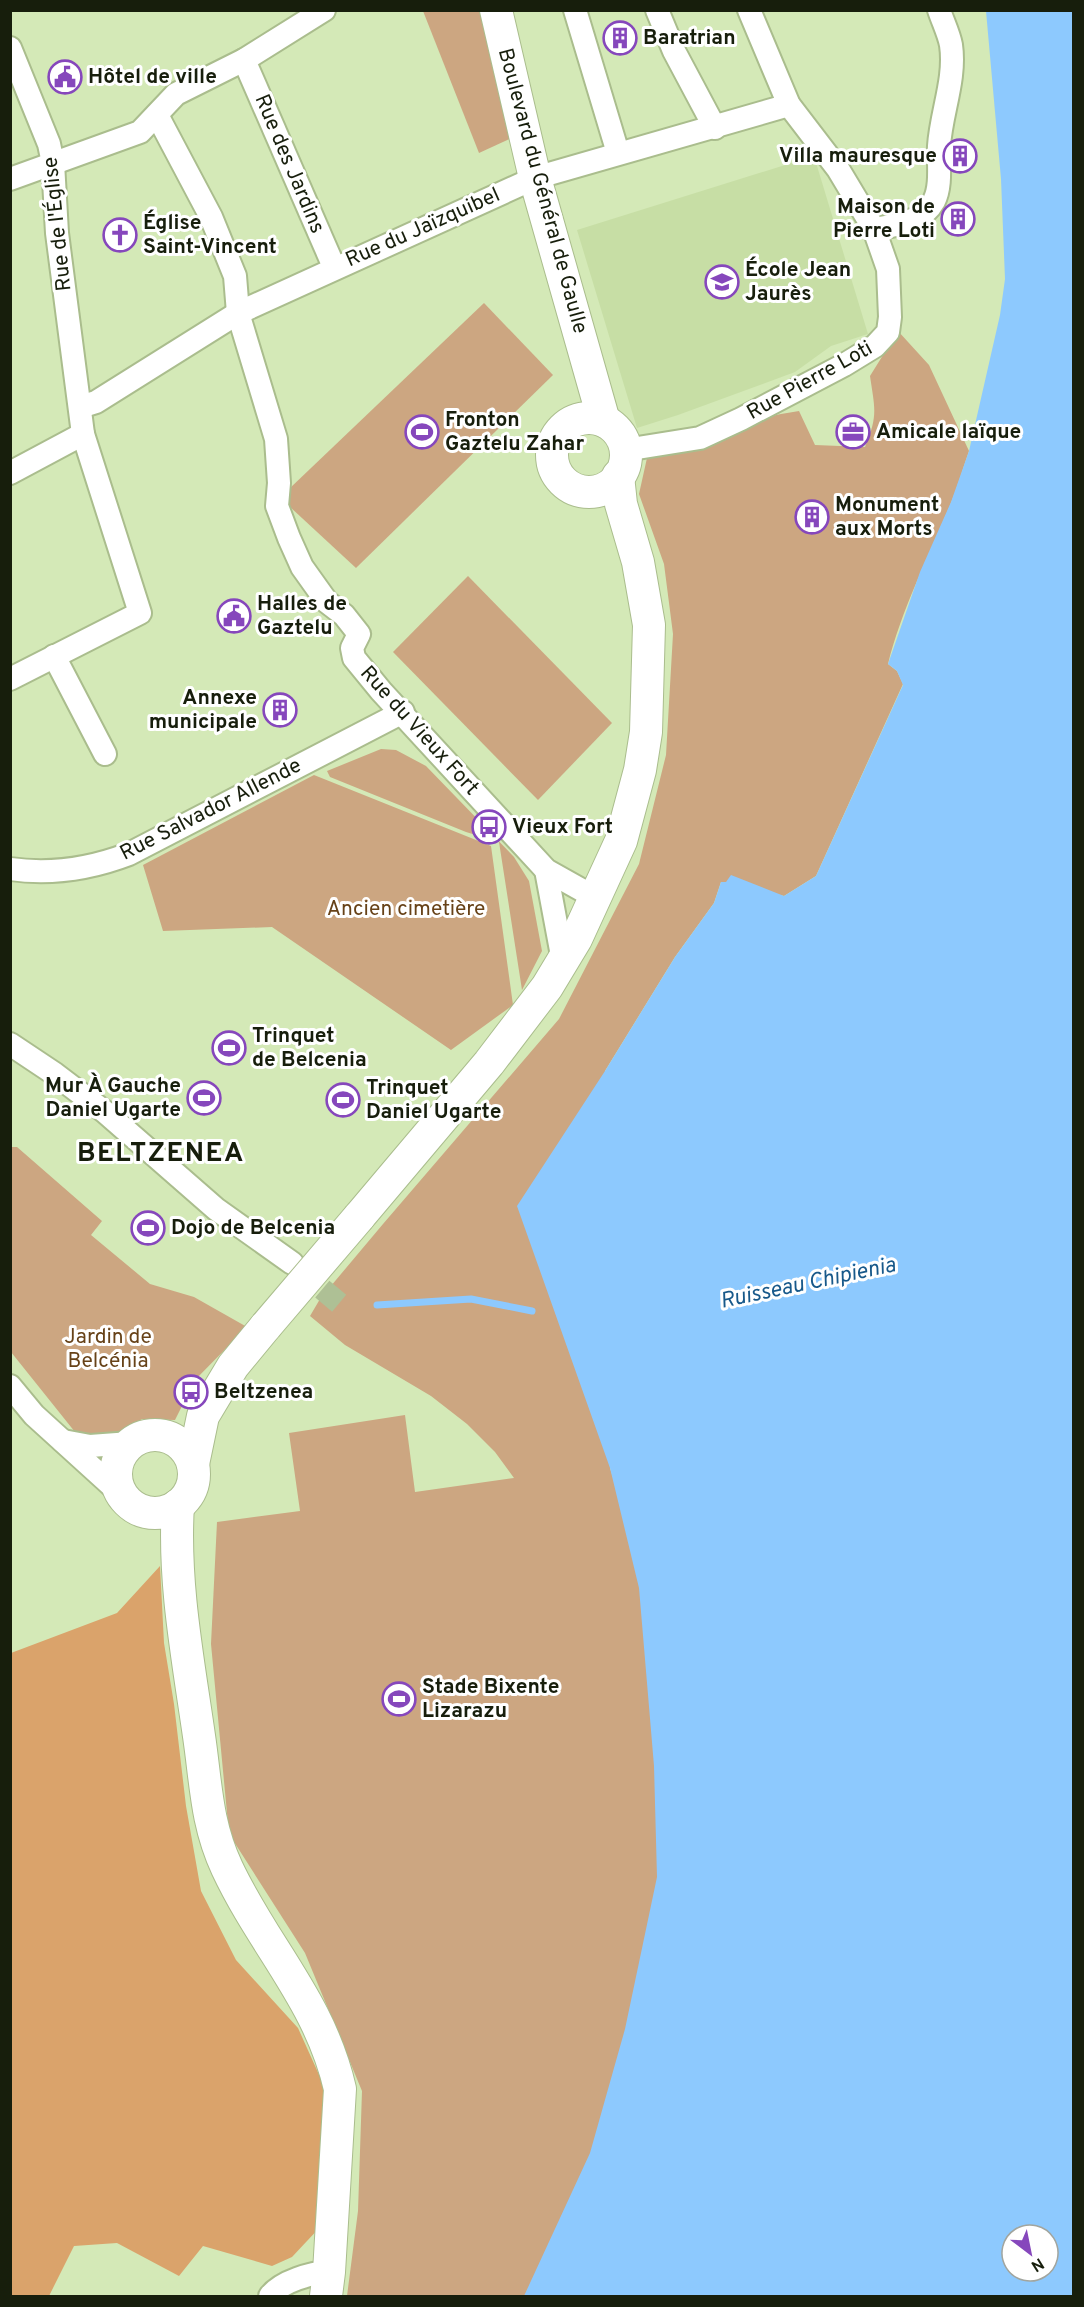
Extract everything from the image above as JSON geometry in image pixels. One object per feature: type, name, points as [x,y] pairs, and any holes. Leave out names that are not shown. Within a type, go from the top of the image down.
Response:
[{"type":"main road","name":"Boulevard du Général de Gaulle","points":[[496,10],[535,178],[570,296],[588,372],[578,406],[591,420]]},
{"type":"main road","points":[[193,1464],[188,1452],[180,1443],[169,1437],[147,1435],[131,1443],[123,1451],[117,1461],[117,1484],[121,1494],[129,1503],[164,1509],[186,1497],[192,1486],[193,1464],[203,1416],[233,1366],[489,1063],[547,987],[596,898],[621,840],[640,770],[646,732],[649,625],[638,562],[628,533],[614,472],[621,438],[614,428],[591,420],[567,425],[559,433],[552,455],[554,466],[566,483],[575,489],[586,491],[614,472]]},
{"type":"main road","points":[[169,1437],[203,1416]]},
{"type":"main road","points":[[164,1509],[177,1552],[184,1641],[209,1817],[226,1866],[239,1893],[301,1990],[321,2029],[334,2062],[340,2090],[328,2284]]},
{"type":"street","points":[[10,179],[140,132],[176,94],[244,60],[294,18],[324,10]]},
{"type":"street","points":[[575,10],[618,153]]},
{"type":"street","points":[[657,10],[674,51],[715,128]]},
{"type":"street","name":"Rue Pierre Loti","points":[[614,472],[700,438],[777,401],[875,346],[888,332],[890,317],[888,269],[874,229],[838,169],[789,105],[749,10]]},
{"type":"street","points":[[874,229],[904,224],[920,216],[934,202],[938,189],[939,144],[950,79],[951,45],[939,10]]},
{"type":"street","name":"Rue de l'Église","points":[[10,48],[49,144],[53,163],[57,233],[83,434]]},
{"type":"street","name":"Rue des Jardins","points":[[244,60],[334,267]]},
{"type":"street","name":"Rue du Jaïzquibel","points":[[80,407],[96,402],[238,313],[334,267],[535,178],[789,105]]},
{"type":"street","name":"Rue du Vieux Fort","points":[[157,115],[211,217],[235,276],[238,313],[276,439],[278,506],[302,567],[327,602],[344,615],[359,634],[352,648],[354,658],[546,870],[596,898]]},
{"type":"street","points":[[10,473],[83,434],[140,613],[10,679]]},
{"type":"street","points":[[54,656],[105,754]]},
{"type":"street","name":"Rue Salvador Allende","points":[[10,869],[60,872],[99,865],[129,854],[403,712]]},
{"type":"street","points":[[546,870],[563,961]]},
{"type":"street","points":[[10,1044],[56,1074],[105,1112],[216,1209],[292,1263]]},
{"type":"street","points":[[10,1386],[34,1415],[121,1494]]},
{"type":"street","points":[[62,1440],[90,1446],[131,1443]]},
{"type":"street","points":[[270,2296],[275,2290],[313,2273],[328,2284]]},
{"type":"shaded area","name":"École Jean Jaurès","points":[[814,156],[868,334],[831,346],[795,372],[637,428],[577,230]]},
{"type":"shaded area","points":[[160,1566],[164,1643],[186,1806],[201,1891],[236,1960],[298,2028],[325,2088],[322,2225],[292,2257],[272,2266],[203,2246],[179,2276],[117,2243],[74,2246],[49,2296],[11,2296],[11,1653],[117,1613]]},
{"type":"green space","points":[[423,11],[481,11],[514,137],[479,153]]},
{"type":"green space","name":"Fronton Gaztelu Zahar","points":[[484,303],[553,375],[356,568],[289,506],[289,489]]},
{"type":"green space","points":[[898,331],[929,365],[969,451],[954,497],[908,602],[888,664],[897,671],[903,684],[816,876],[784,896],[721,882],[714,903],[675,957],[605,1071],[610,1468],[880,2296],[347,2296],[358,2211],[362,2091],[305,1953],[229,1834],[211,1644],[217,1522],[300,1511],[289,1433],[405,1415],[415,1492],[514,1478],[495,1452],[467,1424],[431,1396],[345,1345],[310,1316],[320,1299],[559,1019],[639,864],[666,755],[673,634],[664,564],[639,494],[647,458],[721,429],[799,411],[815,445],[865,447],[874,419],[870,376]]},
{"type":"green space","points":[[468,576],[612,723],[538,800],[393,652]]},
{"type":"green space","points":[[381,749],[396,750],[426,766],[514,857],[529,881],[542,951],[522,990],[499,842],[466,832],[330,777],[327,771]]},
{"type":"green space","name":"Ancien cimetière","points":[[314,775],[491,846],[513,1005],[451,1050],[272,927],[163,931],[143,865]]},
{"type":"green space","name":"Jardin de Belcénia","points":[[10,1147],[17,1147],[102,1221],[91,1235],[150,1284],[194,1297],[247,1327],[195,1380],[175,1420],[142,1419],[118,1434],[91,1438],[75,1432],[11,1352]]},
{"type":"water","points":[[986,11],[1074,11],[1073,2296],[524,2296],[590,2153],[625,2029],[657,1877],[654,1766],[639,1588],[610,1468],[517,1206],[605,1071],[675,957],[714,903],[721,882],[726,882],[731,875],[784,896],[816,876],[903,685],[897,671],[888,664],[920,572],[951,502],[969,451],[1000,315],[1005,279],[1001,179]]},
{"type":"waterway","name":"Ruisseau Chipienia","points":[[377,1305],[471,1299],[532,1311]]},
{"type":"tunnel","points":[[297,1268],[346,1309]]},
{"type":"place","name":"Baratrian","points":[[620,38]]},
{"type":"place","name":"Hôtel de ville","points":[[65,77]]},
{"type":"place","name":"Villa mauresque","points":[[960,156]]},
{"type":"place","name":"Maison de Pierre Loti","points":[[958,219]]},
{"type":"place","name":"Église Saint-Vincent","points":[[120,235]]},
{"type":"place","name":"École Jean Jaurès","points":[[722,282]]},
{"type":"place","name":"Fronton Gaztelu Zahar","points":[[422,432]]},
{"type":"place","name":"Amicale laïque","points":[[853,432]]},
{"type":"place","name":"Monument aux Morts","points":[[812,517]]},
{"type":"place","name":"Halles de Gaztelu","points":[[234,616]]},
{"type":"place","name":"Annexe municipale","points":[[280,710]]},
{"type":"place","name":"Vieux Fort","points":[[489,827]]},
{"type":"place","name":"Trinquet de Belcenia","points":[[229,1048]]},
{"type":"place","name":"Mur À Gauche Daniel Ugarte","points":[[204,1098]]},
{"type":"place","name":"Trinquet Daniel Ugarte","points":[[343,1100]]},
{"type":"place","name":"Dojo de Belcenia","points":[[148,1228]]},
{"type":"place","name":"Beltzenea","points":[[191,1392]]},
{"type":"place","name":"Stade Bixente Lizarazu","points":[[399,1699]]},
{"type":"district","name":"BELTZENEA","points":[[161,1154]]}]
